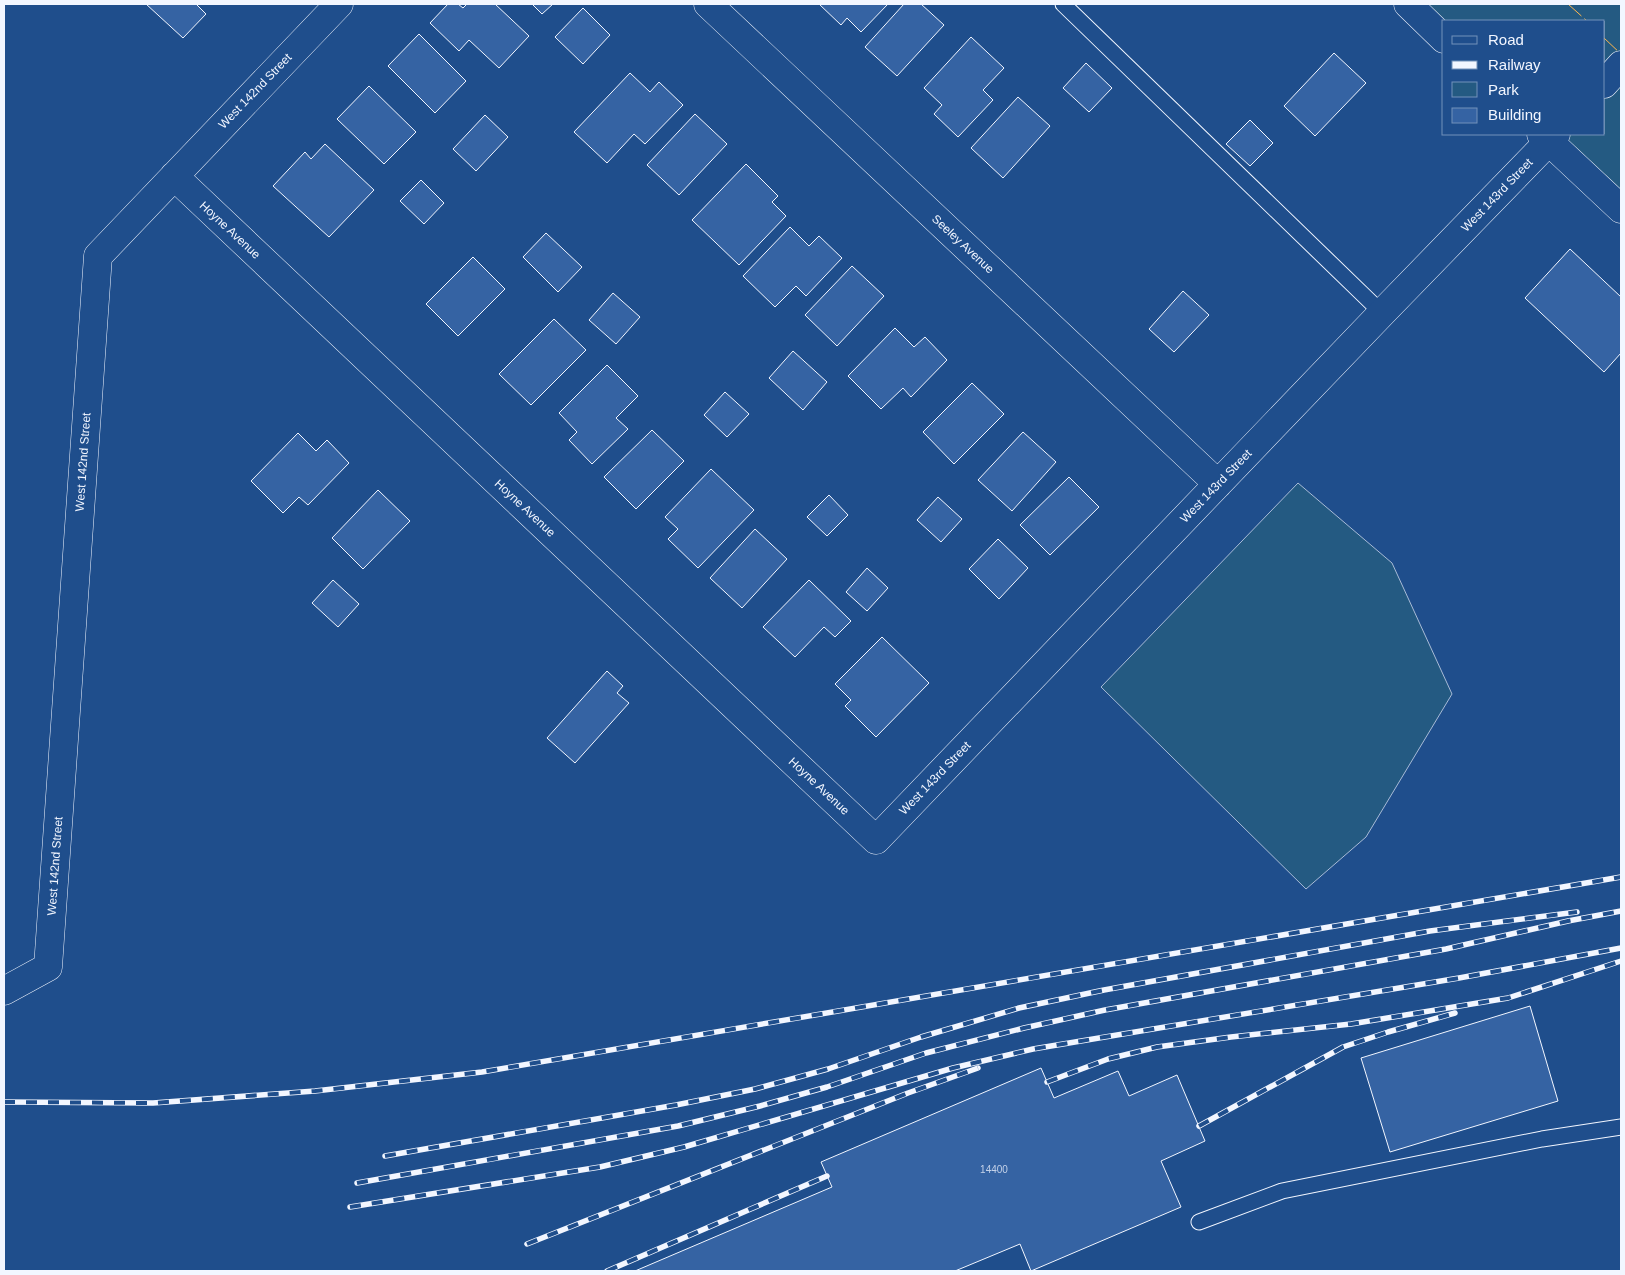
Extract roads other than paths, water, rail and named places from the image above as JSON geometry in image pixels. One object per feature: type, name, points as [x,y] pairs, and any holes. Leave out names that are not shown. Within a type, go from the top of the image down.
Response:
[{"type":"street","name":"West 142nd Street","points":[[4,991],[48,967],[98,256],[339,4]]},
{"type":"street","name":"Seeley Avenue","points":[[708,4],[1218,484]]},
{"type":"street","points":[[1408,4],[1442,37]]},
{"type":"street","points":[[1605,83],[1621,65]]},
{"type":"street","name":"West 143rd Street","points":[[876,840],[1382,313],[1549,136]]},
{"type":"street","points":[[1549,136],[1621,209]]},
{"type":"street","name":"Hoyne Avenue","points":[[174,176],[876,840]]},
{"type":"lane","points":[[1063,4],[1382,313]]},
{"type":"lane","points":[[1199,1222],[1282,1192],[1542,1138],[1621,1127]]},
{"type":"railway","points":[[4,1102],[153,1103],[315,1091],[482,1072],[1621,877]]},
{"type":"railway","points":[[357,1183],[678,1126],[760,1106],[827,1087],[926,1053],[1024,1028],[1105,1010],[1446,949],[1621,911]]},
{"type":"railway","points":[[385,1156],[676,1105],[755,1089],[828,1069],[921,1037],[1019,1008],[1104,990],[1430,931],[1577,912]]},
{"type":"railway","points":[[350,1207],[600,1167],[684,1147],[953,1068],[1033,1049],[1459,978],[1621,948]]},
{"type":"railway","points":[[1047,1082],[1108,1059],[1157,1047],[1351,1024],[1508,998],[1621,961]]},
{"type":"railway","points":[[1199,1126],[1343,1047],[1455,1013]]},
{"type":"railway","points":[[527,1244],[908,1093],[978,1068]]},
{"type":"railway","points":[[607,1271],[827,1176]]}]
